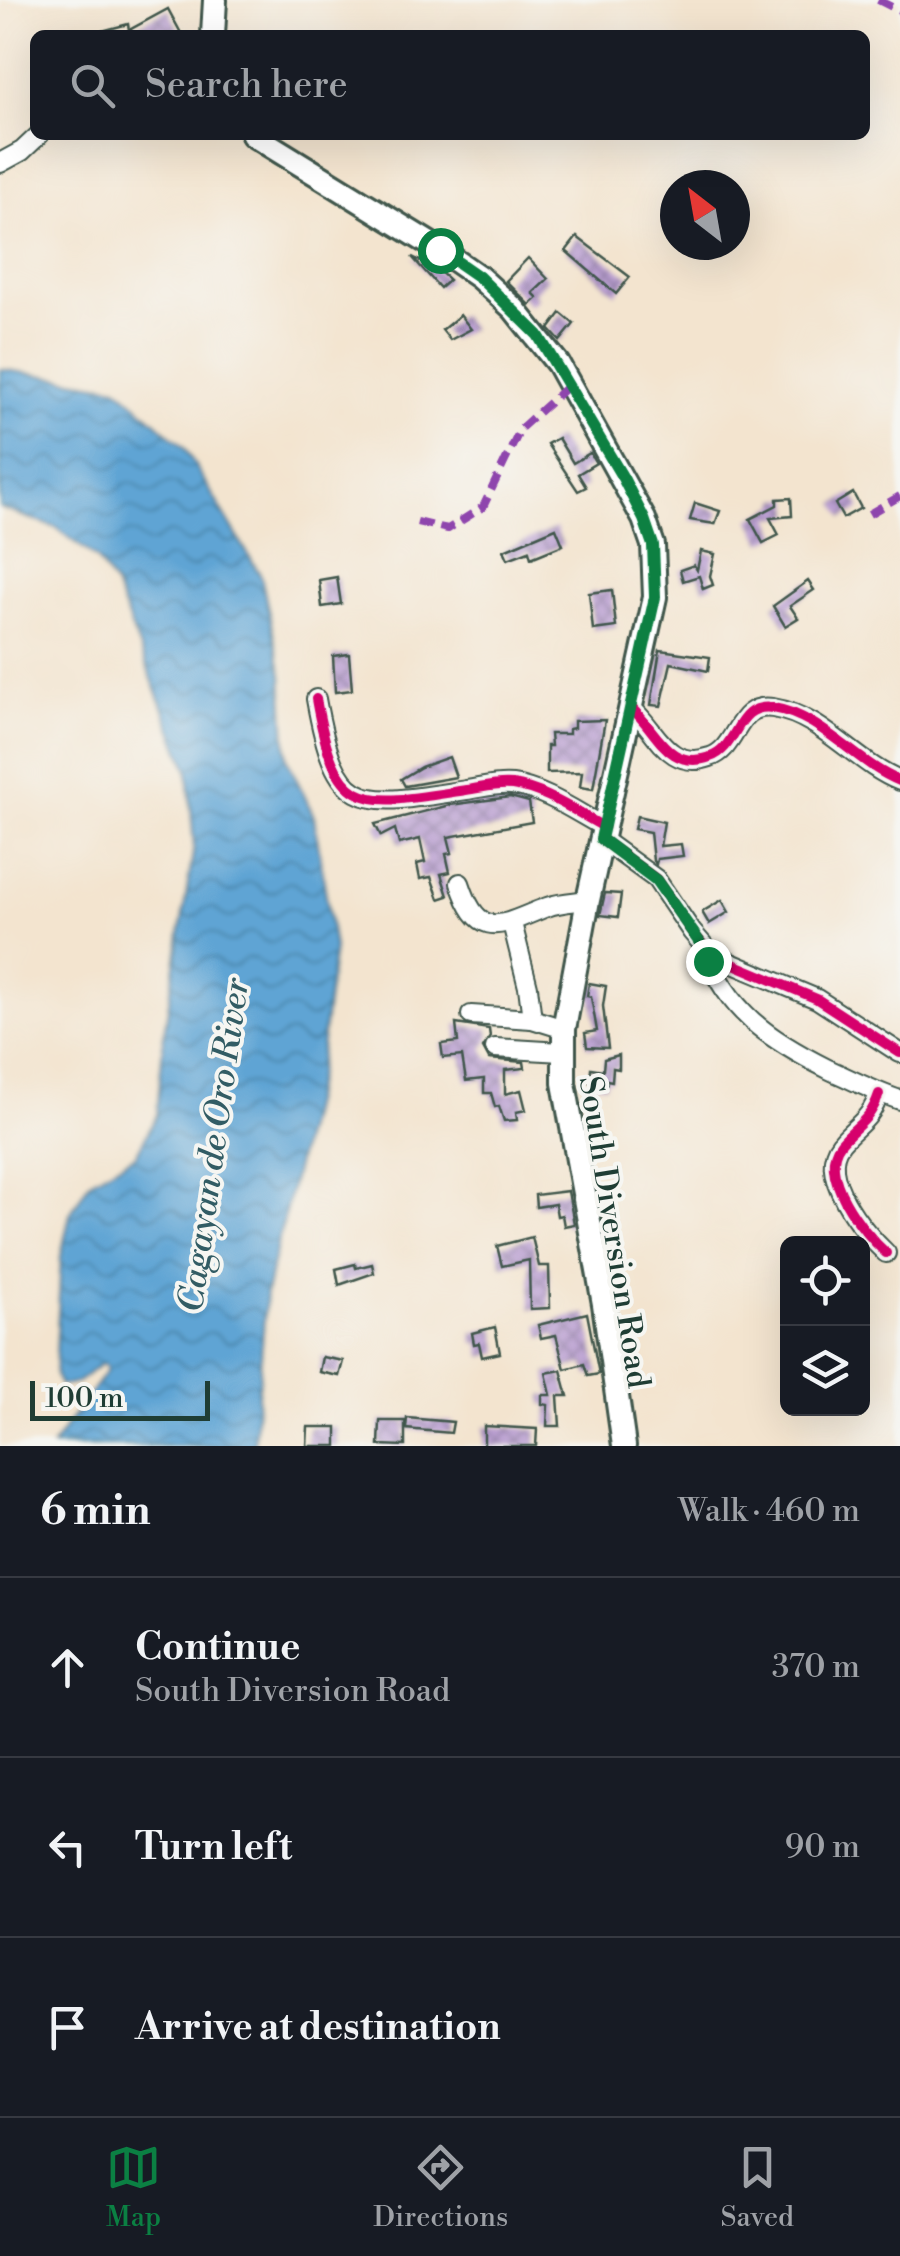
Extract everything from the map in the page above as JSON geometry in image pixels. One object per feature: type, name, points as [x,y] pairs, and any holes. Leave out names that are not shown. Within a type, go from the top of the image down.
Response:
[{"type":"main road","points":[[213,30],[215,0]]},
{"type":"main road","name":"South Diversion Road","points":[[260,140],[479,277],[514,309],[558,364],[644,519],[653,545],[655,597],[588,900],[563,1040],[564,1083],[604,1304],[624,1446]]},
{"type":"street","points":[[0,163],[34,140]]},
{"type":"street","points":[[316,699],[336,772],[346,786],[358,794],[393,800],[498,784],[516,785],[558,802],[602,833],[656,880],[703,947],[728,994],[759,1030],[778,1044],[879,1094],[900,1100]]},
{"type":"street","points":[[631,708],[671,753],[698,759],[716,754],[728,744],[748,714],[763,708],[778,709],[821,729],[884,774],[900,780]]},
{"type":"street","points":[[460,883],[470,908],[484,922],[496,926],[512,924],[552,905],[588,900]]},
{"type":"street","points":[[512,924],[532,1019]]},
{"type":"street","points":[[703,947],[723,961],[788,984],[816,999],[900,1053]]},
{"type":"street","points":[[471,1015],[532,1019],[563,1040]]},
{"type":"street","points":[[496,1048],[563,1040]]},
{"type":"street","points":[[879,1094],[873,1112],[838,1146],[833,1160],[834,1174],[854,1219],[886,1252]]},
{"type":"water","name":"Cagayan de Oro River","points":[[0,369],[117,387],[184,447],[261,576],[282,675],[287,759],[314,816],[334,948],[318,1073],[266,1293],[254,1446],[52,1446],[107,1370],[104,1363],[67,1385],[60,1385],[55,1375],[61,1256],[70,1214],[90,1181],[136,1155],[157,1115],[164,1033],[194,847],[188,770],[115,586],[96,558],[57,528],[0,508]]},
{"type":"building","points":[[168,9],[179,30],[129,30]]},
{"type":"building","points":[[128,24],[129,30],[106,30]]},
{"type":"building","points":[[577,237],[630,277],[616,294],[566,251]]},
{"type":"building","points":[[412,257],[437,269],[449,280],[440,288]]},
{"type":"building","points":[[528,258],[548,279],[533,293],[538,298],[530,305],[506,281]]},
{"type":"building","points":[[561,313],[574,324],[560,341],[549,329]]},
{"type":"building","points":[[460,315],[471,329],[450,340],[442,330]]},
{"type":"building","points":[[558,438],[573,463],[590,453],[596,463],[578,474],[586,487],[578,491],[547,444]]},
{"type":"building","points":[[853,493],[861,508],[843,518],[835,504]]},
{"type":"building","points":[[791,498],[792,516],[770,518],[779,535],[763,543],[750,519],[777,505],[777,499]]},
{"type":"building","points":[[695,503],[720,511],[715,524],[690,520]]},
{"type":"building","points":[[556,528],[563,545],[531,558],[529,551],[508,559],[504,550]]},
{"type":"building","points":[[701,551],[715,554],[710,576],[713,585],[703,589],[699,576],[683,581],[680,570],[694,565],[697,570]]},
{"type":"building","points":[[337,577],[341,604],[322,607],[319,580]]},
{"type":"building","points":[[808,581],[814,590],[790,606],[798,618],[785,626],[773,606]]},
{"type":"building","points":[[612,590],[616,627],[593,630],[589,593]]},
{"type":"building","points":[[660,650],[710,657],[708,671],[671,663],[661,706],[651,705]]},
{"type":"building","points":[[349,654],[352,690],[335,692],[333,656]]},
{"type":"building","points":[[605,720],[593,789],[580,787],[582,772],[547,773],[550,734],[569,734],[574,721]]},
{"type":"building","points":[[449,757],[456,777],[405,786],[401,779],[421,767]]},
{"type":"building","points":[[510,797],[529,802],[532,822],[448,837],[452,853],[446,854],[450,872],[441,874],[448,896],[439,899],[431,877],[420,879],[417,864],[425,862],[420,839],[399,844],[395,829],[381,836],[375,824],[450,805]]},
{"type":"building","points":[[637,816],[664,822],[660,846],[681,844],[683,856],[657,859],[656,864],[650,832],[634,829]]},
{"type":"building","points":[[605,893],[621,894],[618,917],[600,915]]},
{"type":"building","points":[[722,900],[729,912],[709,924],[702,912]]},
{"type":"building","points":[[589,983],[606,986],[603,1006],[608,1048],[587,1047],[585,1033],[597,1031],[591,997],[587,996]]},
{"type":"building","points":[[456,1024],[489,1029],[490,1037],[483,1048],[489,1059],[524,1062],[525,1068],[505,1070],[505,1094],[521,1090],[526,1110],[516,1112],[517,1120],[504,1121],[491,1093],[484,1093],[484,1079],[466,1081],[462,1056],[443,1058],[441,1044],[458,1042]]},
{"type":"building","points":[[619,1055],[619,1069],[613,1068],[612,1081],[607,1080],[606,1086],[590,1083],[591,1068],[603,1070],[604,1059]]},
{"type":"building","points":[[568,1191],[574,1224],[564,1226],[555,1204],[536,1207],[535,1195]]},
{"type":"building","points":[[532,1237],[539,1266],[549,1266],[550,1308],[530,1309],[529,1260],[502,1266],[497,1246]]},
{"type":"building","points":[[355,1264],[356,1268],[372,1264],[374,1273],[339,1285],[336,1269]]},
{"type":"building","points":[[587,1313],[599,1374],[588,1376],[584,1364],[565,1369],[556,1335],[541,1338],[538,1325]]},
{"type":"building","points":[[495,1327],[500,1353],[482,1357],[472,1333]]},
{"type":"building","points":[[322,1357],[343,1361],[339,1376],[319,1372]]},
{"type":"building","points":[[561,1370],[568,1396],[558,1396],[560,1426],[547,1426],[548,1405],[542,1404],[542,1395],[551,1395],[546,1373]]},
{"type":"building","points":[[407,1418],[453,1422],[451,1433],[406,1429]]},
{"type":"building","points":[[380,1421],[405,1421],[405,1446],[379,1445]]},
{"type":"building","points":[[484,1426],[537,1429],[536,1446],[484,1446]]},
{"type":"building","points":[[308,1427],[337,1427],[337,1446],[307,1446]]},
{"type":"marked path","points":[[878,0],[900,11]]},
{"type":"marked path","points":[[417,522],[448,529],[483,507],[521,428],[570,384]]},
{"type":"marked path","points":[[869,514],[900,496]]},
{"type":"cycle path","points":[[316,699],[334,765],[345,783],[360,794],[401,799],[512,785],[548,796],[604,827]]},
{"type":"cycle path","points":[[631,708],[664,746],[683,758],[695,760],[719,752],[751,712],[773,708],[808,720],[900,781]]},
{"type":"cycle path","points":[[601,839],[656,879],[712,955],[817,999],[900,1053]]},
{"type":"cycle path","points":[[879,1094],[868,1116],[841,1143],[834,1170],[855,1217],[886,1253]]},
{"type":"route","points":[[440,250],[479,277],[538,335],[570,384],[644,519],[653,545],[655,597],[601,839],[656,880],[703,947],[708,961]]}]
